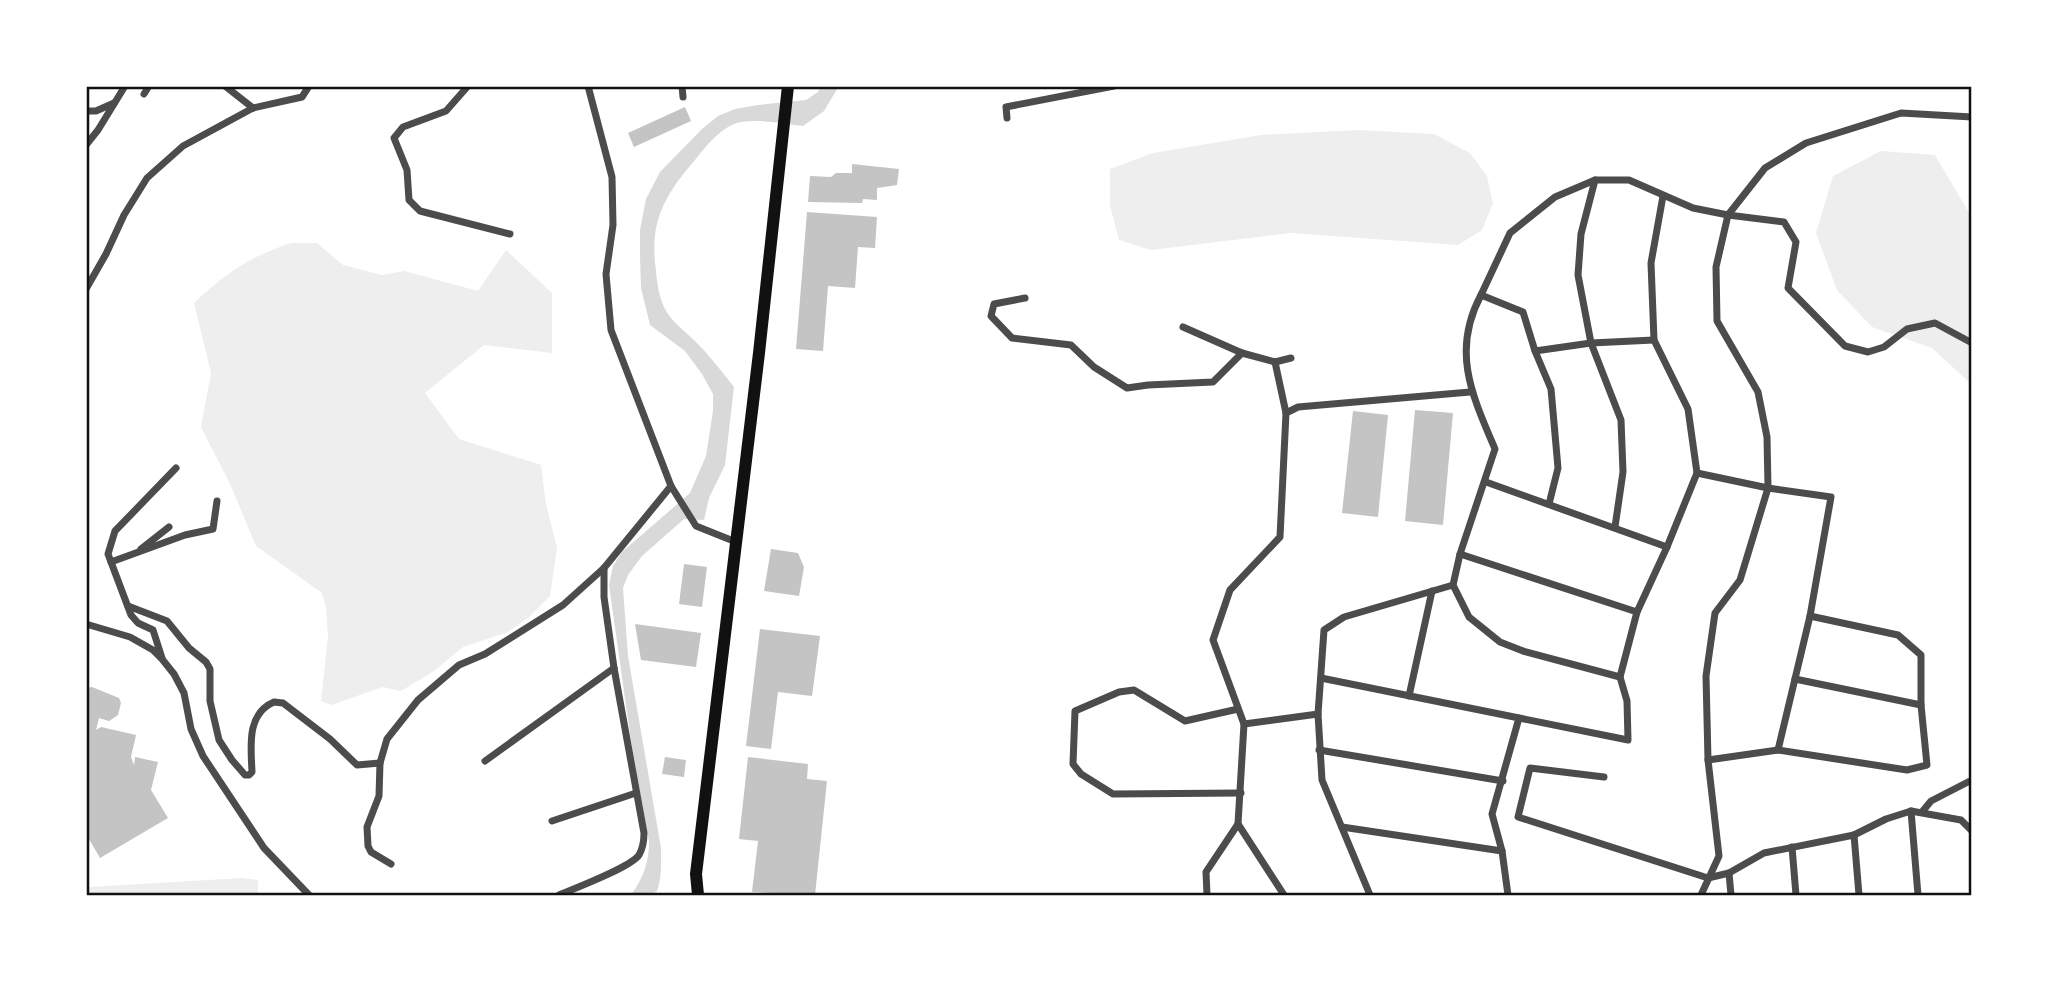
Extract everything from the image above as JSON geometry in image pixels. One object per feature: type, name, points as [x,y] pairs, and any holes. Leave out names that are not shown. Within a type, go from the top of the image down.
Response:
[{"type":"highway","points":[[698,895],[696,874],[788,90]]},
{"type":"street","points":[[86,145],[125,86]]},
{"type":"street","points":[[144,94],[149,86]]},
{"type":"street","points":[[226,86],[253,108]]},
{"type":"street","points":[[86,289],[124,215],[147,178],[183,146],[253,108],[302,97],[309,86]]},
{"type":"street","points":[[468,86],[446,111],[403,127],[394,138],[407,170],[409,200],[419,211],[510,234]]},
{"type":"street","points":[[589,86],[612,177],[613,225],[606,274],[611,330],[671,486],[696,526],[736,541]]},
{"type":"street","points":[[682,86],[683,97]]},
{"type":"street","points":[[1007,118],[1006,107],[1114,86]]},
{"type":"street","points":[[86,111],[96,111],[114,103]]},
{"type":"street","points":[[1701,895],[1719,856],[1708,760],[1706,676],[1715,613],[1741,580],[1768,488],[1767,437],[1758,392],[1717,321],[1716,268],[1728,215],[1765,168],[1806,143],[1900,113],[1972,117]]},
{"type":"street","points":[[1620,677],[1523,651],[1500,642],[1469,617],[1453,585],[1460,554],[1495,449],[1471,392],[1466,338],[1469,316],[1510,233],[1555,197],[1595,180],[1629,180],[1693,208],[1784,222],[1796,242],[1788,288],[1845,346],[1868,352],[1884,347],[1907,329],[1935,323],[1972,343]]},
{"type":"street","points":[[1595,180],[1581,234],[1578,275],[1591,343],[1621,420],[1623,472],[1615,527]]},
{"type":"street","points":[[1321,678],[1628,740],[1627,701],[1620,677],[1637,612],[1697,473],[1688,409],[1654,340],[1651,263],[1663,196]]},
{"type":"street","points":[[1480,295],[1523,312],[1551,389],[1558,468],[1549,504]]},
{"type":"street","points":[[1025,298],[994,304],[991,316],[1012,338],[1072,345],[1094,367],[1127,388],[1148,384],[1213,382],[1242,354]]},
{"type":"street","points":[[1183,327],[1242,354],[1275,362],[1291,358]]},
{"type":"street","points":[[1535,351],[1591,343],[1654,340]]},
{"type":"street","points":[[1207,895],[1206,872],[1238,824],[1244,724],[1213,640],[1230,590],[1280,537],[1286,413],[1275,362]]},
{"type":"street","points":[[1286,413],[1297,407],[1471,392]]},
{"type":"street","points":[[162,659],[153,630],[138,623],[131,615],[108,554],[115,531],[176,468]]},
{"type":"street","points":[[1697,473],[1768,488],[1831,497],[1810,616],[1778,750]]},
{"type":"street","points":[[1486,482],[1667,547]]},
{"type":"street","points":[[391,864],[371,852],[367,827],[379,796],[380,762],[387,740],[418,700],[459,666],[485,654],[563,605],[604,568],[671,486]]},
{"type":"street","points":[[213,529],[218,501]]},
{"type":"street","points":[[138,552],[169,527]]},
{"type":"street","points":[[111,562],[185,534],[213,529]]},
{"type":"street","points":[[213,529],[220,536]]},
{"type":"street","points":[[1460,554],[1637,612]]},
{"type":"street","points":[[559,895],[627,865],[638,857],[643,846],[644,833],[635,793],[604,597],[604,568]]},
{"type":"street","points":[[1370,895],[1322,780],[1318,714],[1324,630],[1343,617],[1453,585]]},
{"type":"street","points":[[1409,696],[1432,591]]},
{"type":"street","points":[[128,606],[167,621],[189,648],[206,662],[210,669],[210,701],[219,740],[245,775],[253,772],[251,748],[255,719],[260,710],[274,702],[283,703],[330,739],[357,765],[380,762]]},
{"type":"street","points":[[1708,760],[1778,750],[1908,770],[1927,765],[1920,705],[1921,655],[1898,635],[1810,616]]},
{"type":"street","points":[[86,624],[130,637],[153,650],[162,659],[184,692],[191,729],[203,756],[264,848],[309,895]]},
{"type":"street","points":[[485,761],[614,668]]},
{"type":"street","points":[[1795,680],[1920,705]]},
{"type":"street","points":[[1238,709],[1185,721],[1134,690],[1119,692],[1074,711],[1073,764],[1081,774],[1113,794],[1241,793]]},
{"type":"street","points":[[1244,724],[1318,714]]},
{"type":"street","points":[[1508,895],[1502,851],[1492,814],[1519,718]]},
{"type":"street","points":[[1319,750],[1503,781]]},
{"type":"street","points":[[1604,777],[1530,768],[1518,817],[1708,878],[1730,873],[1764,853],[1854,835],[1886,819],[1911,811],[1961,820],[1972,831]]},
{"type":"street","points":[[1922,812],[1931,802],[1972,781]]},
{"type":"street","points":[[552,821],[635,793]]},
{"type":"street","points":[[1911,811],[1918,895]]},
{"type":"street","points":[[1238,824],[1284,895]]},
{"type":"street","points":[[1342,827],[1502,851]]},
{"type":"street","points":[[1854,835],[1858,895]]},
{"type":"street","points":[[1793,847],[1796,895]]},
{"type":"street","points":[[1730,873],[1731,895]]},
{"type":"shaded area","points":[[821,86],[839,86],[824,111],[803,126],[749,121],[734,124],[718,135],[703,149],[675,186],[657,224],[654,254],[664,307],[674,322],[701,347],[734,387],[725,465],[709,498],[704,520],[684,519],[642,556],[628,575],[623,588],[628,656],[661,848],[657,891],[650,895],[631,895],[644,870],[649,842],[631,741],[609,585],[613,566],[622,552],[690,493],[706,456],[713,411],[713,394],[702,374],[685,351],[650,325],[641,288],[640,230],[646,199],[660,172],[718,116],[735,109],[806,100],[818,92]]},
{"type":"shaded area","points":[[1358,130],[1434,134],[1470,153],[1487,176],[1493,204],[1482,230],[1458,245],[1291,233],[1151,250],[1119,240],[1110,206],[1110,169],[1153,153],[1261,135]]},
{"type":"shaded area","points":[[1881,151],[1935,155],[1972,218],[1972,385],[1932,348],[1872,327],[1837,290],[1816,233],[1833,176]]},
{"type":"shaded area","points":[[291,243],[317,243],[343,265],[382,275],[404,271],[478,291],[506,250],[552,293],[552,353],[484,345],[425,393],[459,439],[541,465],[546,504],[557,548],[550,596],[528,618],[508,632],[463,647],[434,671],[401,691],[383,687],[331,705],[321,701],[328,636],[322,593],[256,546],[231,486],[201,427],[211,373],[194,303],[239,267]]},
{"type":"shaded area","points":[[242,878],[258,880],[258,895],[86,895],[86,889],[90,887]]},
{"type":"building","points":[[685,107],[691,121],[634,147],[628,133]]},
{"type":"building","points":[[852,164],[899,169],[897,185],[877,188],[877,200],[863,199],[862,203],[808,202],[810,176],[831,177],[836,173],[852,173]]},
{"type":"building","points":[[807,212],[877,217],[875,248],[858,247],[855,288],[828,286],[823,351],[796,349]]},
{"type":"building","points":[[1415,410],[1453,413],[1443,525],[1405,521]]},
{"type":"building","points":[[1353,411],[1388,415],[1378,517],[1342,513]]},
{"type":"building","points":[[771,549],[798,553],[804,567],[799,596],[764,591]]},
{"type":"building","points":[[684,564],[707,567],[702,607],[679,604]]},
{"type":"building","points":[[635,624],[701,633],[696,667],[641,660]]},
{"type":"building","points":[[760,629],[820,636],[812,696],[778,692],[771,749],[746,746]]},
{"type":"building","points":[[92,687],[119,698],[121,703],[118,715],[109,721],[99,718],[96,730],[101,727],[136,735],[131,757],[134,765],[135,757],[158,762],[151,790],[168,818],[100,858],[86,834],[86,688]]},
{"type":"building","points":[[665,757],[686,760],[684,777],[662,774]]},
{"type":"building","points":[[748,757],[808,764],[807,779],[827,781],[815,895],[752,892],[758,841],[739,839]]}]
